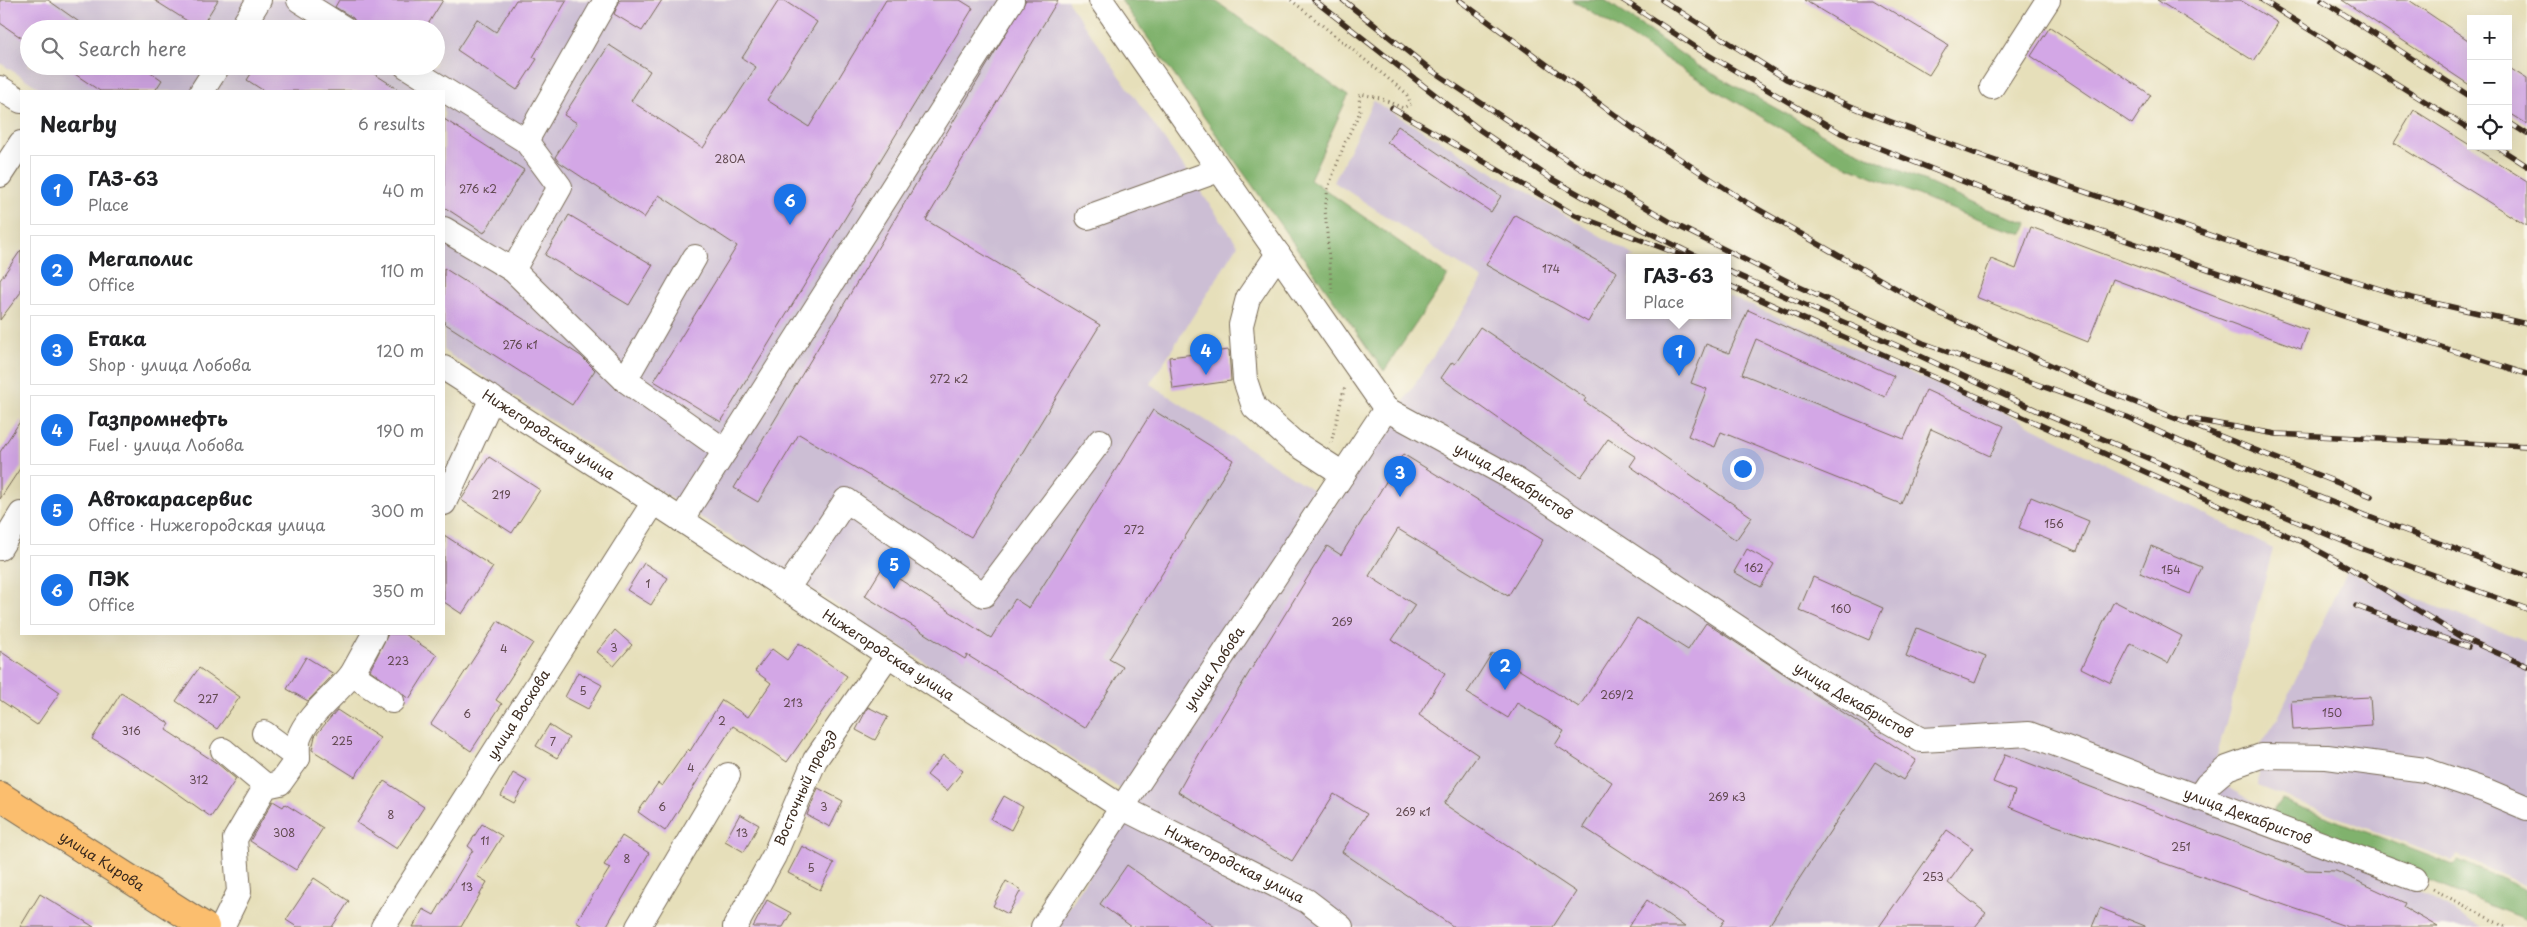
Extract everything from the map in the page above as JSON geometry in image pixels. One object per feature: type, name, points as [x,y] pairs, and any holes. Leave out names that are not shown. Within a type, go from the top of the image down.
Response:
[{"type":"main road","name":"улица Кирова","points":[[0,796],[205,927]]},
{"type":"street","points":[[247,20],[259,0]]},
{"type":"street","points":[[299,0],[331,20]]},
{"type":"street","points":[[526,141],[606,0]]},
{"type":"street","points":[[681,520],[1012,0]]},
{"type":"street","points":[[1101,0],[1386,409]]},
{"type":"street","points":[[1992,87],[2048,0]]},
{"type":"street","points":[[420,75],[444,90]]},
{"type":"street","points":[[0,88],[20,100]]},
{"type":"street","points":[[445,90],[526,141],[560,187],[513,270]]},
{"type":"street","points":[[0,174],[20,144]]},
{"type":"street","points":[[1088,217],[1219,170]]},
{"type":"street","points":[[445,230],[513,270],[625,380],[725,451]]},
{"type":"street","points":[[1278,254],[1248,298],[1241,325],[1245,380],[1254,407],[1292,441],[1334,468]]},
{"type":"street","points":[[625,380],[695,257]]},
{"type":"street","name":"Нижегородская улица","points":[[445,369],[654,502],[1120,807],[1307,901],[1341,927]]},
{"type":"street","points":[[445,502],[492,398]]},
{"type":"street","name":"улица Лобова","points":[[1043,927],[1334,468],[1386,409]]},
{"type":"street","name":"улица Декабристов","points":[[1386,409],[1518,481],[1817,680],[1921,740],[2029,734],[2415,880]]},
{"type":"street","points":[[787,589],[846,500],[984,595],[1100,441]]},
{"type":"street","name":"улица Воскова","points":[[383,927],[654,502]]},
{"type":"street","points":[[0,548],[20,516]]},
{"type":"street","points":[[222,927],[239,892],[235,839],[266,786],[280,783],[298,758],[298,739],[311,718],[340,690],[352,674],[373,635]]},
{"type":"street","name":"Восточный проезд","points":[[735,927],[774,856],[815,760],[888,655]]},
{"type":"street","points":[[352,674],[392,701]]},
{"type":"street","points":[[264,733],[298,758]]},
{"type":"street","points":[[223,750],[266,786]]},
{"type":"street","points":[[2198,798],[2207,785],[2227,768],[2261,756],[2327,757],[2425,770],[2487,791],[2527,808]]},
{"type":"street","points":[[638,927],[728,775]]},
{"type":"path","points":[[1292,0],[1406,93],[1411,100],[1411,104],[1403,108],[1380,98],[1361,94],[1358,96],[1360,112],[1346,140],[1328,188],[1326,209],[1332,297]]},
{"type":"path","points":[[1334,468],[1352,360]]},
{"type":"path","points":[[2415,880],[2505,927]]},
{"type":"shaded area","points":[[0,0],[1067,0],[1238,245],[1150,384],[1336,505],[1483,280],[1334,182],[1373,101],[1631,254],[1626,254],[1626,319],[1731,319],[1731,297],[2003,412],[2273,549],[2211,778],[2483,927],[1057,927],[1136,799],[445,352],[445,90],[42,90],[0,63]]},
{"type":"shaded area","points":[[2346,571],[2527,642],[2527,886],[2457,855],[2452,861],[2258,786],[2261,744],[2277,720]]},
{"type":"green space","points":[[1121,0],[1214,0],[1348,96],[1310,179],[1448,276],[1384,371]]},
{"type":"green space","points":[[1572,0],[1605,0],[1697,65],[1839,143],[1982,207],[2028,223],[2023,234],[1983,222],[1835,161],[1693,76]]},
{"type":"green space","points":[[2282,800],[2453,865],[2458,860],[2527,890],[2527,920],[2273,820],[2274,809]]},
{"type":"building","points":[[0,0],[48,0],[76,20],[20,20],[20,37],[0,23]]},
{"type":"building","points":[[154,0],[218,0],[206,20],[186,20]]},
{"type":"building","points":[[339,0],[443,0],[431,20],[354,20],[335,7]]},
{"type":"building","points":[[516,0],[567,0],[533,57],[537,59],[517,90],[457,50],[477,19],[496,32]]},
{"type":"building","points":[[620,0],[662,0],[642,31],[614,14]]},
{"type":"building","points":[[779,0],[783,0],[817,22],[767,100],[809,127],[886,0],[960,0],[973,8],[721,422],[654,381],[737,246],[659,195],[644,218],[559,162],[555,157],[577,123],[564,115],[609,45],[650,71],[631,101],[703,148],[756,67],[742,58]]},
{"type":"building","points":[[1026,0],[1058,0],[926,220],[1100,325],[971,537],[799,434],[758,502],[734,488]]},
{"type":"building","points":[[1804,0],[1873,0],[1948,45],[1929,75]]},
{"type":"building","points":[[2157,0],[2240,0],[2278,23],[2254,61]]},
{"type":"building","points":[[2342,0],[2409,0],[2467,39],[2467,83]]},
{"type":"building","points":[[2050,27],[2151,95],[2132,124],[2031,56]]},
{"type":"building","points":[[2512,70],[2527,79],[2527,124],[2512,115]]},
{"type":"building","points":[[76,75],[155,75],[162,80],[156,90],[99,90]]},
{"type":"building","points":[[250,75],[376,75],[399,90],[262,90],[247,80]]},
{"type":"building","points":[[2414,110],[2467,143],[2467,150],[2478,150],[2527,181],[2527,226],[2394,143]]},
{"type":"building","points":[[445,120],[524,170],[484,233],[445,208]]},
{"type":"building","points":[[1398,126],[1501,196],[1491,212],[1387,142]]},
{"type":"building","points":[[569,215],[653,265],[629,305],[545,255]]},
{"type":"building","points":[[1515,215],[1617,272],[1588,322],[1486,265]]},
{"type":"building","points":[[2031,227],[2308,330],[2301,349],[2113,279],[2088,342],[1976,297],[1991,259],[2016,269]]},
{"type":"building","points":[[20,251],[20,293],[0,320],[0,280]]},
{"type":"building","points":[[445,269],[581,356],[595,370],[572,405],[445,324]]},
{"type":"building","points":[[1748,310],[1894,376],[1885,397],[1756,339],[1742,374],[1904,439],[1926,390],[2004,426],[1990,456],[1931,429],[1901,504],[1721,432],[1715,447],[1688,436],[1707,389],[1691,383],[1706,344],[1729,353]]},
{"type":"building","points":[[1480,327],[1586,398],[1584,401],[1752,517],[1736,540],[1630,466],[1636,457],[1608,439],[1581,477],[1441,378],[1452,362],[1455,364]]},
{"type":"building","points":[[1229,350],[1231,381],[1173,389],[1169,357]]},
{"type":"building","points":[[1153,410],[1233,460],[1109,659],[1123,667],[1085,728],[967,655],[965,659],[865,596],[882,568],[991,638],[1015,599],[1029,608]]},
{"type":"building","points":[[20,422],[20,469],[0,499],[0,452]]},
{"type":"building","points":[[1403,454],[1543,540],[1508,596],[1398,529],[1369,576],[1415,605],[1392,640],[1445,673],[1419,715],[1478,755],[1444,804],[1576,892],[1553,927],[1454,927],[1342,852],[1367,814],[1334,794],[1292,861],[1178,792],[1202,749],[1327,546],[1341,555]]},
{"type":"building","points":[[489,457],[540,490],[512,533],[461,500]]},
{"type":"building","points":[[2031,497],[2089,521],[2077,551],[2019,528]]},
{"type":"building","points":[[445,536],[493,567],[462,614],[445,603]]},
{"type":"building","points":[[2151,546],[2202,567],[2190,594],[2140,573]]},
{"type":"building","points":[[1747,549],[1774,564],[1761,587],[1734,572]]},
{"type":"building","points":[[644,563],[668,578],[651,605],[627,590]]},
{"type":"building","points":[[1813,577],[1883,608],[1869,640],[1799,610]]},
{"type":"building","points":[[2114,601],[2182,636],[2168,663],[2131,644],[2111,683],[2081,668]]},
{"type":"building","points":[[1637,618],[1688,650],[1706,623],[1916,760],[1903,780],[1875,762],[1768,927],[1720,927],[1725,919],[1583,827],[1612,782],[1555,745],[1564,731],[1517,703],[1508,718],[1467,693],[1492,653],[1579,707]]},
{"type":"building","points":[[498,621],[533,643],[496,700],[502,704],[471,751],[431,724]]},
{"type":"building","points":[[1917,628],[1986,656],[1975,683],[1906,656]]},
{"type":"building","points":[[615,630],[632,645],[614,666],[597,652]]},
{"type":"building","points":[[388,635],[406,635],[437,655],[409,699],[370,670]]},
{"type":"building","points":[[799,643],[847,676],[787,762],[733,726],[665,831],[638,812],[658,783],[662,786],[688,749],[690,751],[722,700],[748,717],[771,683],[755,671],[772,649],[787,660]]},
{"type":"building","points":[[0,651],[60,692],[37,725],[0,700]]},
{"type":"building","points":[[306,657],[334,674],[308,701],[287,689]]},
{"type":"building","points":[[199,668],[240,697],[217,729],[176,701]]},
{"type":"building","points":[[578,672],[602,685],[588,709],[565,697]]},
{"type":"building","points":[[121,693],[170,724],[166,730],[218,764],[236,779],[211,817],[162,782],[92,739]]},
{"type":"building","points":[[2370,697],[2372,725],[2293,730],[2291,701]]},
{"type":"building","points":[[868,707],[888,717],[875,740],[856,730]]},
{"type":"building","points":[[337,710],[380,738],[355,777],[312,750],[315,736]]},
{"type":"building","points":[[549,725],[569,738],[557,758],[536,746]]},
{"type":"building","points":[[2005,754],[2307,870],[2336,871],[2405,903],[2403,907],[2438,927],[2348,927],[2048,823],[2009,807],[2015,791],[1993,782]]},
{"type":"building","points":[[943,755],[963,771],[947,791],[927,775]]},
{"type":"building","points":[[513,773],[527,781],[514,803],[501,796]]},
{"type":"building","points":[[384,781],[424,807],[397,849],[357,823]]},
{"type":"building","points":[[818,788],[843,801],[830,827],[807,815]]},
{"type":"building","points":[[1004,796],[1023,807],[1011,830],[991,819]]},
{"type":"building","points":[[273,801],[283,807],[285,804],[323,828],[296,870],[250,841]]},
{"type":"building","points":[[740,814],[759,825],[744,852],[725,841]]},
{"type":"building","points":[[482,824],[502,836],[477,876],[487,882],[461,927],[413,927],[423,909],[434,915],[473,850],[468,846]]},
{"type":"building","points":[[1947,830],[1973,848],[1948,883],[1986,913],[1975,927],[1879,927]]},
{"type":"building","points":[[622,836],[649,853],[606,927],[584,927],[576,922],[610,868],[604,865]]},
{"type":"building","points":[[802,846],[834,863],[820,890],[788,873]]},
{"type":"building","points":[[1127,865],[1215,927],[1132,927],[1100,904]]},
{"type":"building","points":[[314,878],[349,901],[332,927],[297,927],[286,920]]},
{"type":"building","points":[[1006,881],[1021,890],[1008,914],[993,906]]},
{"type":"building","points":[[40,894],[94,927],[20,927]]},
{"type":"building","points":[[767,900],[791,913],[783,927],[753,927]]},
{"type":"building","points":[[1647,900],[1685,927],[1628,927]]},
{"type":"building","points":[[2100,908],[2145,926],[2145,927],[2092,927]]},
{"type":"railway","points":[[1314,0],[1480,130],[1550,178],[1628,222],[1692,254]]},
{"type":"railway","points":[[1343,0],[1431,70],[1578,167],[1674,224],[1795,285],[1923,343],[2127,417],[2179,441],[2364,515],[2527,576]]},
{"type":"railway","points":[[1459,0],[1634,129],[1749,204],[1935,311],[2104,390],[2371,496]]},
{"type":"railway","points":[[1623,0],[1700,50],[1841,133],[2010,200],[2340,315],[2527,374]]},
{"type":"railway","points":[[1662,0],[1786,79],[1865,112],[1990,159],[2221,239],[2399,295],[2527,324]]},
{"type":"railway","points":[[2262,0],[2467,128]]},
{"type":"railway","points":[[2322,0],[2467,94]]},
{"type":"railway","points":[[1392,108],[1575,215],[1679,254]]},
{"type":"railway","points":[[2512,125],[2527,134]]},
{"type":"railway","points":[[2502,150],[2527,166]]},
{"type":"railway","points":[[1731,272],[1918,355],[2049,416],[2352,545],[2527,609]]},
{"type":"railway","points":[[1731,286],[2302,542],[2348,567],[2461,637],[2527,666]]},
{"type":"railway","points":[[2190,419],[2276,434],[2527,446]]},
{"type":"railway","points":[[2356,606],[2468,647]]},
{"type":"place","name":"ПЭК","points":[[790,225]]},
{"type":"place","name":"Газпромнефть","points":[[1206,375]]},
{"type":"place","name":"ГАЗ-63","points":[[1679,376]]},
{"type":"place","name":"Етака","points":[[1400,497]]},
{"type":"place","name":"Автокарасервис","points":[[894,589]]},
{"type":"place","name":"Мегаполис","points":[[1505,690]]}]
